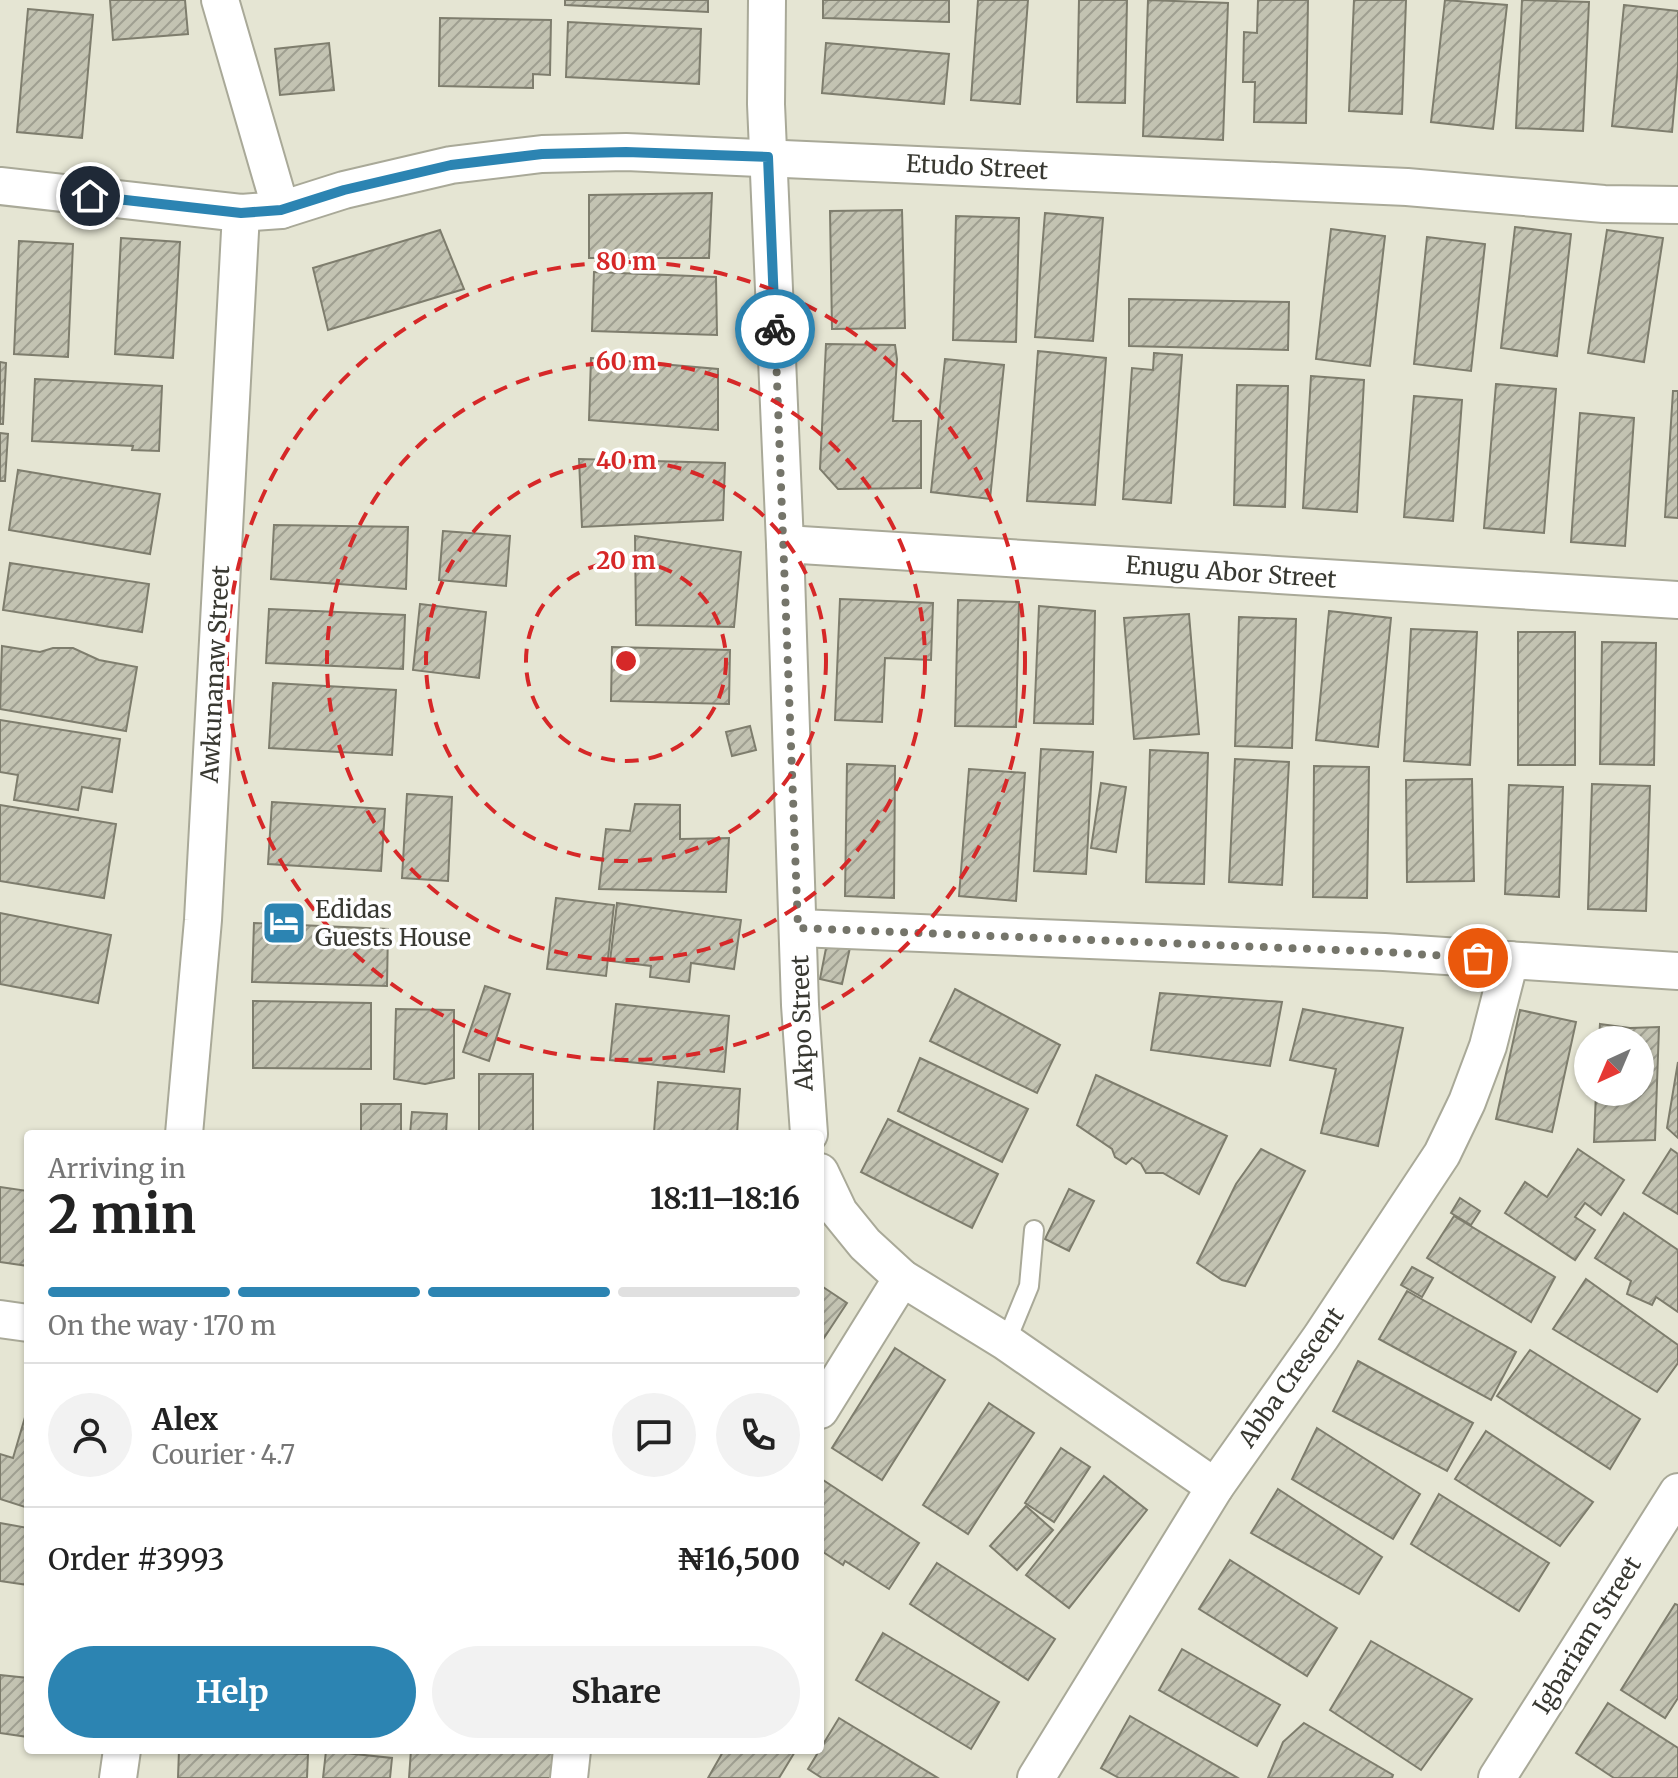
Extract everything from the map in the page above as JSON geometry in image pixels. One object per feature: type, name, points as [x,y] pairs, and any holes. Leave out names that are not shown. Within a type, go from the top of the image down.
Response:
[{"type":"street","points":[[220,0],[281,210]]},
{"type":"street","name":"Akpo Street","points":[[767,0],[768,157],[801,1021],[809,1130]]},
{"type":"street","name":"Etudo Street","points":[[0,186],[241,213],[281,210],[344,190],[451,165],[542,154],[626,152],[1407,187],[1604,204],[1678,205]]},
{"type":"street","name":"Awkunanaw Street","points":[[184,1130],[203,920],[241,213]]},
{"type":"street","name":"Enugu Abor Street","points":[[785,544],[1678,600]]},
{"type":"street","points":[[798,928],[1368,951],[1678,971]]},
{"type":"street","name":"Abba Crescent","points":[[1036,1778],[1215,1487],[1321,1337],[1442,1154],[1467,1102],[1488,1046],[1510,960]]},
{"type":"street","points":[[824,1180],[839,1212],[865,1244],[902,1278],[1006,1342],[1215,1487]]},
{"type":"street","points":[[824,1404],[902,1278]]},
{"type":"street","points":[[0,1319],[24,1322]]},
{"type":"street","name":"Igbariam Street","points":[[1497,1778],[1673,1511]]},
{"type":"street","points":[[118,1778],[121,1754]]},
{"type":"street","points":[[569,1778],[572,1754]]},
{"type":"lane","points":[[1006,1342],[1029,1286],[1034,1230]]},
{"type":"building","points":[[110,0],[185,0],[188,34],[113,40]]},
{"type":"building","points":[[565,0],[708,0],[708,12],[565,5]]},
{"type":"building","points":[[823,0],[949,0],[949,22],[823,18]]},
{"type":"building","points":[[978,0],[1028,0],[1020,104],[971,100]]},
{"type":"building","points":[[1079,0],[1127,0],[1125,103],[1077,102]]},
{"type":"building","points":[[1148,0],[1228,3],[1223,140],[1143,136]]},
{"type":"building","points":[[1258,0],[1308,0],[1306,123],[1254,122],[1255,82],[1243,82],[1244,32],[1257,33]]},
{"type":"building","points":[[1354,0],[1406,0],[1402,114],[1349,111]]},
{"type":"building","points":[[1445,0],[1507,5],[1493,129],[1431,122]]},
{"type":"building","points":[[1522,0],[1589,2],[1583,131],[1516,128]]},
{"type":"building","points":[[1624,5],[1678,11],[1678,66],[1672,132],[1612,126]]},
{"type":"building","points":[[28,9],[93,15],[82,138],[17,132]]},
{"type":"building","points":[[440,18],[551,20],[550,75],[533,74],[533,88],[439,86]]},
{"type":"building","points":[[568,22],[701,29],[699,84],[566,77]]},
{"type":"building","points":[[329,43],[334,90],[280,95],[275,49]]},
{"type":"building","points":[[826,43],[949,54],[944,104],[822,93]]},
{"type":"building","points":[[712,193],[709,258],[589,258],[589,195]]},
{"type":"building","points":[[902,210],[905,328],[832,329],[830,211]]},
{"type":"building","points":[[1045,213],[1103,218],[1093,341],[1035,337]]},
{"type":"building","points":[[956,216],[1019,218],[1016,342],[953,340]]},
{"type":"building","points":[[1515,227],[1571,234],[1557,356],[1501,348]]},
{"type":"building","points":[[1331,229],[1385,236],[1370,366],[1316,359]]},
{"type":"building","points":[[440,230],[464,289],[328,330],[313,268]]},
{"type":"building","points":[[1607,230],[1663,238],[1644,362],[1588,353]]},
{"type":"building","points":[[1427,237],[1485,244],[1471,371],[1414,364]]},
{"type":"building","points":[[121,238],[180,242],[173,358],[115,354]]},
{"type":"building","points":[[19,241],[73,244],[68,357],[14,354]]},
{"type":"building","points":[[594,272],[716,277],[717,335],[592,331]]},
{"type":"building","points":[[1129,299],[1289,302],[1288,350],[1129,346]]},
{"type":"building","points":[[826,344],[895,345],[893,421],[921,421],[921,488],[838,489],[820,469]]},
{"type":"building","points":[[1038,351],[1106,358],[1095,505],[1027,501]]},
{"type":"building","points":[[1154,353],[1182,355],[1171,503],[1123,499],[1132,368],[1153,370]]},
{"type":"building","points":[[591,358],[718,369],[718,430],[589,420]]},
{"type":"building","points":[[945,359],[1004,365],[990,499],[931,492]]},
{"type":"building","points":[[0,362],[6,363],[3,424],[0,424]]},
{"type":"building","points":[[1311,376],[1364,380],[1357,512],[1303,508]]},
{"type":"building","points":[[35,379],[162,386],[159,451],[132,450],[133,446],[32,441]]},
{"type":"building","points":[[1496,384],[1556,389],[1544,533],[1484,528]]},
{"type":"building","points":[[1237,385],[1288,386],[1285,507],[1234,505]]},
{"type":"building","points":[[1673,391],[1678,391],[1678,518],[1665,517]]},
{"type":"building","points":[[1414,396],[1462,400],[1453,521],[1404,517]]},
{"type":"building","points":[[1580,413],[1634,418],[1625,546],[1571,542]]},
{"type":"building","points":[[0,433],[8,434],[5,481],[0,481]]},
{"type":"building","points":[[579,459],[725,463],[723,520],[582,527]]},
{"type":"building","points":[[18,470],[160,494],[150,554],[9,530]]},
{"type":"building","points":[[274,525],[408,527],[406,589],[271,579]]},
{"type":"building","points":[[443,531],[510,536],[506,586],[439,580]]},
{"type":"building","points":[[635,536],[741,552],[734,627],[636,625]]},
{"type":"building","points":[[10,563],[149,584],[142,632],[3,610]]},
{"type":"building","points":[[840,599],[933,603],[931,660],[885,658],[882,722],[835,720]]},
{"type":"building","points":[[958,600],[1019,602],[1016,727],[955,726]]},
{"type":"building","points":[[420,604],[486,612],[479,678],[413,670]]},
{"type":"building","points":[[1039,606],[1095,611],[1093,724],[1034,723]]},
{"type":"building","points":[[269,609],[405,615],[403,669],[266,663]]},
{"type":"building","points":[[1329,611],[1391,618],[1378,747],[1316,740]]},
{"type":"building","points":[[1189,614],[1199,734],[1134,739],[1124,618]]},
{"type":"building","points":[[1239,617],[1296,619],[1292,748],[1235,746]]},
{"type":"building","points":[[1411,629],[1477,632],[1470,765],[1404,761]]},
{"type":"building","points":[[1518,632],[1575,632],[1575,765],[1518,765]]},
{"type":"building","points":[[1602,642],[1656,643],[1654,765],[1600,764]]},
{"type":"building","points":[[2,646],[40,652],[53,648],[73,648],[99,660],[137,667],[126,731],[0,709]]},
{"type":"building","points":[[612,647],[730,650],[729,704],[611,701]]},
{"type":"building","points":[[273,683],[396,690],[392,755],[269,748]]},
{"type":"building","points":[[0,720],[120,739],[112,792],[82,787],[78,810],[14,800],[18,775],[0,772]]},
{"type":"building","points":[[750,726],[756,750],[732,756],[726,732]]},
{"type":"building","points":[[1041,749],[1093,752],[1086,874],[1034,871]]},
{"type":"building","points":[[1150,750],[1208,753],[1204,884],[1146,882]]},
{"type":"building","points":[[1235,759],[1289,762],[1282,885],[1229,882]]},
{"type":"building","points":[[847,764],[895,766],[894,898],[845,896]]},
{"type":"building","points":[[1314,766],[1369,767],[1367,898],[1313,897]]},
{"type":"building","points":[[969,769],[1025,773],[1016,901],[959,896]]},
{"type":"building","points":[[1472,779],[1474,881],[1407,882],[1406,780]]},
{"type":"building","points":[[1101,783],[1126,787],[1116,852],[1091,848]]},
{"type":"building","points":[[1592,784],[1650,786],[1646,911],[1588,909]]},
{"type":"building","points":[[1509,785],[1563,787],[1559,897],[1505,894]]},
{"type":"building","points":[[407,794],[452,797],[448,881],[402,878]]},
{"type":"building","points":[[272,802],[385,809],[381,871],[268,864]]},
{"type":"building","points":[[635,804],[680,805],[680,839],[729,838],[726,892],[599,889],[606,829],[630,831]]},
{"type":"building","points":[[0,805],[116,824],[104,898],[0,881]]},
{"type":"building","points":[[556,898],[614,905],[606,976],[547,969]]},
{"type":"building","points":[[617,903],[741,920],[734,969],[691,963],[689,982],[650,977],[651,966],[610,961]]},
{"type":"building","points":[[0,913],[111,935],[98,1003],[0,984]]},
{"type":"building","points":[[254,923],[388,929],[387,986],[252,982]]},
{"type":"building","points":[[828,938],[851,943],[842,984],[820,979]]},
{"type":"building","points":[[485,986],[510,994],[489,1061],[463,1052]]},
{"type":"building","points":[[955,989],[1060,1045],[1037,1093],[930,1041]]},
{"type":"building","points":[[1160,993],[1282,1002],[1270,1066],[1151,1050]]},
{"type":"building","points":[[253,1001],[371,1003],[371,1069],[253,1068]]},
{"type":"building","points":[[616,1004],[729,1016],[724,1072],[610,1060]]},
{"type":"building","points":[[396,1009],[454,1010],[454,1078],[425,1084],[394,1079]]},
{"type":"building","points":[[1303,1009],[1403,1028],[1378,1146],[1321,1133],[1336,1069],[1290,1060]]},
{"type":"building","points":[[1520,1010],[1576,1022],[1552,1132],[1496,1119]]},
{"type":"building","points":[[1654,1027],[1659,1027],[1655,1140],[1594,1142],[1595,1106],[1654,1106]]},
{"type":"building","points":[[920,1058],[1028,1109],[1002,1162],[898,1111]]},
{"type":"building","points":[[1678,1062],[1678,1138],[1667,1128]]},
{"type":"building","points":[[479,1074],[533,1074],[533,1130],[479,1130]]},
{"type":"building","points":[[1096,1075],[1227,1136],[1199,1194],[1163,1173],[1146,1173],[1141,1164],[1132,1158],[1126,1164],[1115,1157],[1112,1149],[1077,1125]]},
{"type":"building","points":[[658,1082],[740,1089],[737,1130],[654,1130]]},
{"type":"building","points":[[361,1104],[401,1104],[401,1130],[361,1130]]},
{"type":"building","points":[[412,1112],[447,1114],[446,1130],[410,1130]]},
{"type":"building","points":[[888,1119],[998,1174],[972,1228],[861,1172]]},
{"type":"building","points":[[1261,1149],[1305,1171],[1245,1286],[1222,1280],[1197,1263],[1236,1184]]},
{"type":"building","points":[[1578,1149],[1624,1180],[1601,1215],[1585,1203],[1575,1217],[1595,1230],[1575,1260],[1505,1213],[1525,1182],[1547,1197]]},
{"type":"building","points":[[1671,1149],[1678,1154],[1678,1214],[1643,1193]]},
{"type":"building","points":[[0,1187],[24,1190],[24,1265],[0,1262]]},
{"type":"building","points":[[1069,1189],[1094,1201],[1069,1251],[1045,1239]]},
{"type":"building","points":[[1460,1198],[1480,1211],[1471,1225],[1451,1213]]},
{"type":"building","points":[[1624,1213],[1678,1250],[1678,1312],[1656,1297],[1652,1305],[1627,1294],[1631,1281],[1595,1258]]},
{"type":"building","points":[[1454,1216],[1555,1277],[1531,1322],[1427,1258]]},
{"type":"building","points":[[1412,1267],[1433,1278],[1422,1297],[1401,1285]]},
{"type":"building","points":[[1586,1279],[1678,1345],[1678,1363],[1657,1392],[1553,1329]]},
{"type":"building","points":[[824,1288],[847,1303],[824,1338]]},
{"type":"building","points":[[1407,1291],[1516,1352],[1491,1400],[1379,1339]]},
{"type":"building","points":[[895,1348],[945,1380],[882,1480],[832,1448]]},
{"type":"building","points":[[1530,1350],[1640,1419],[1610,1469],[1497,1396]]},
{"type":"building","points":[[1358,1361],[1473,1423],[1447,1471],[1333,1411]]},
{"type":"building","points":[[989,1403],[1034,1433],[968,1534],[923,1505]]},
{"type":"building","points":[[24,1421],[24,1507],[0,1499],[0,1454],[13,1458]]},
{"type":"building","points":[[1317,1428],[1420,1494],[1393,1539],[1292,1479]]},
{"type":"building","points":[[1486,1431],[1593,1502],[1560,1546],[1455,1479]]},
{"type":"building","points":[[1061,1448],[1090,1467],[1054,1522],[1025,1503]]},
{"type":"building","points":[[1104,1476],[1147,1510],[1069,1608],[1026,1575]]},
{"type":"building","points":[[824,1481],[919,1543],[889,1589],[845,1561],[843,1565],[824,1553]]},
{"type":"building","points":[[1278,1489],[1382,1557],[1359,1594],[1251,1533]]},
{"type":"building","points":[[1439,1494],[1549,1563],[1519,1611],[1411,1544]]},
{"type":"building","points":[[1026,1506],[1053,1530],[1017,1570],[990,1546]]},
{"type":"building","points":[[0,1523],[24,1527],[24,1584],[0,1581]]},
{"type":"building","points":[[1230,1560],[1337,1628],[1307,1676],[1199,1609]]},
{"type":"building","points":[[937,1563],[1055,1639],[1028,1680],[910,1604]]},
{"type":"building","points":[[1675,1604],[1678,1605],[1678,1698],[1665,1718],[1621,1690]]},
{"type":"building","points":[[883,1633],[999,1702],[971,1749],[856,1680]]},
{"type":"building","points":[[1371,1641],[1472,1699],[1421,1770],[1330,1710]]},
{"type":"building","points":[[1182,1649],[1280,1705],[1257,1746],[1159,1690]]},
{"type":"building","points":[[0,1675],[24,1678],[24,1736],[0,1733]]},
{"type":"building","points":[[1608,1703],[1678,1748],[1678,1778],[1614,1778],[1576,1753]]},
{"type":"building","points":[[1130,1716],[1238,1778],[1119,1778],[1101,1768]]},
{"type":"building","points":[[839,1718],[938,1778],[822,1778],[808,1769],[817,1754],[824,1754],[824,1743]]},
{"type":"building","points":[[1304,1723],[1393,1775],[1392,1778],[1268,1778],[1283,1742]]},
{"type":"building","points":[[179,1754],[308,1754],[307,1778],[178,1778]]},
{"type":"building","points":[[326,1754],[392,1758],[390,1778],[323,1778]]},
{"type":"building","points":[[411,1754],[558,1754],[567,1778],[409,1778]]},
{"type":"building","points":[[722,1754],[794,1754],[779,1778],[708,1778]]},
{"type":"way so far","points":[[775,329],[798,928],[1478,958]]},
{"type":"place","name":"Edidas Guests House","points":[[284,923]]},
{"type":"route","points":[[90,196],[241,213],[281,210],[344,190],[451,165],[542,154],[626,152],[768,157],[775,329]]}]
